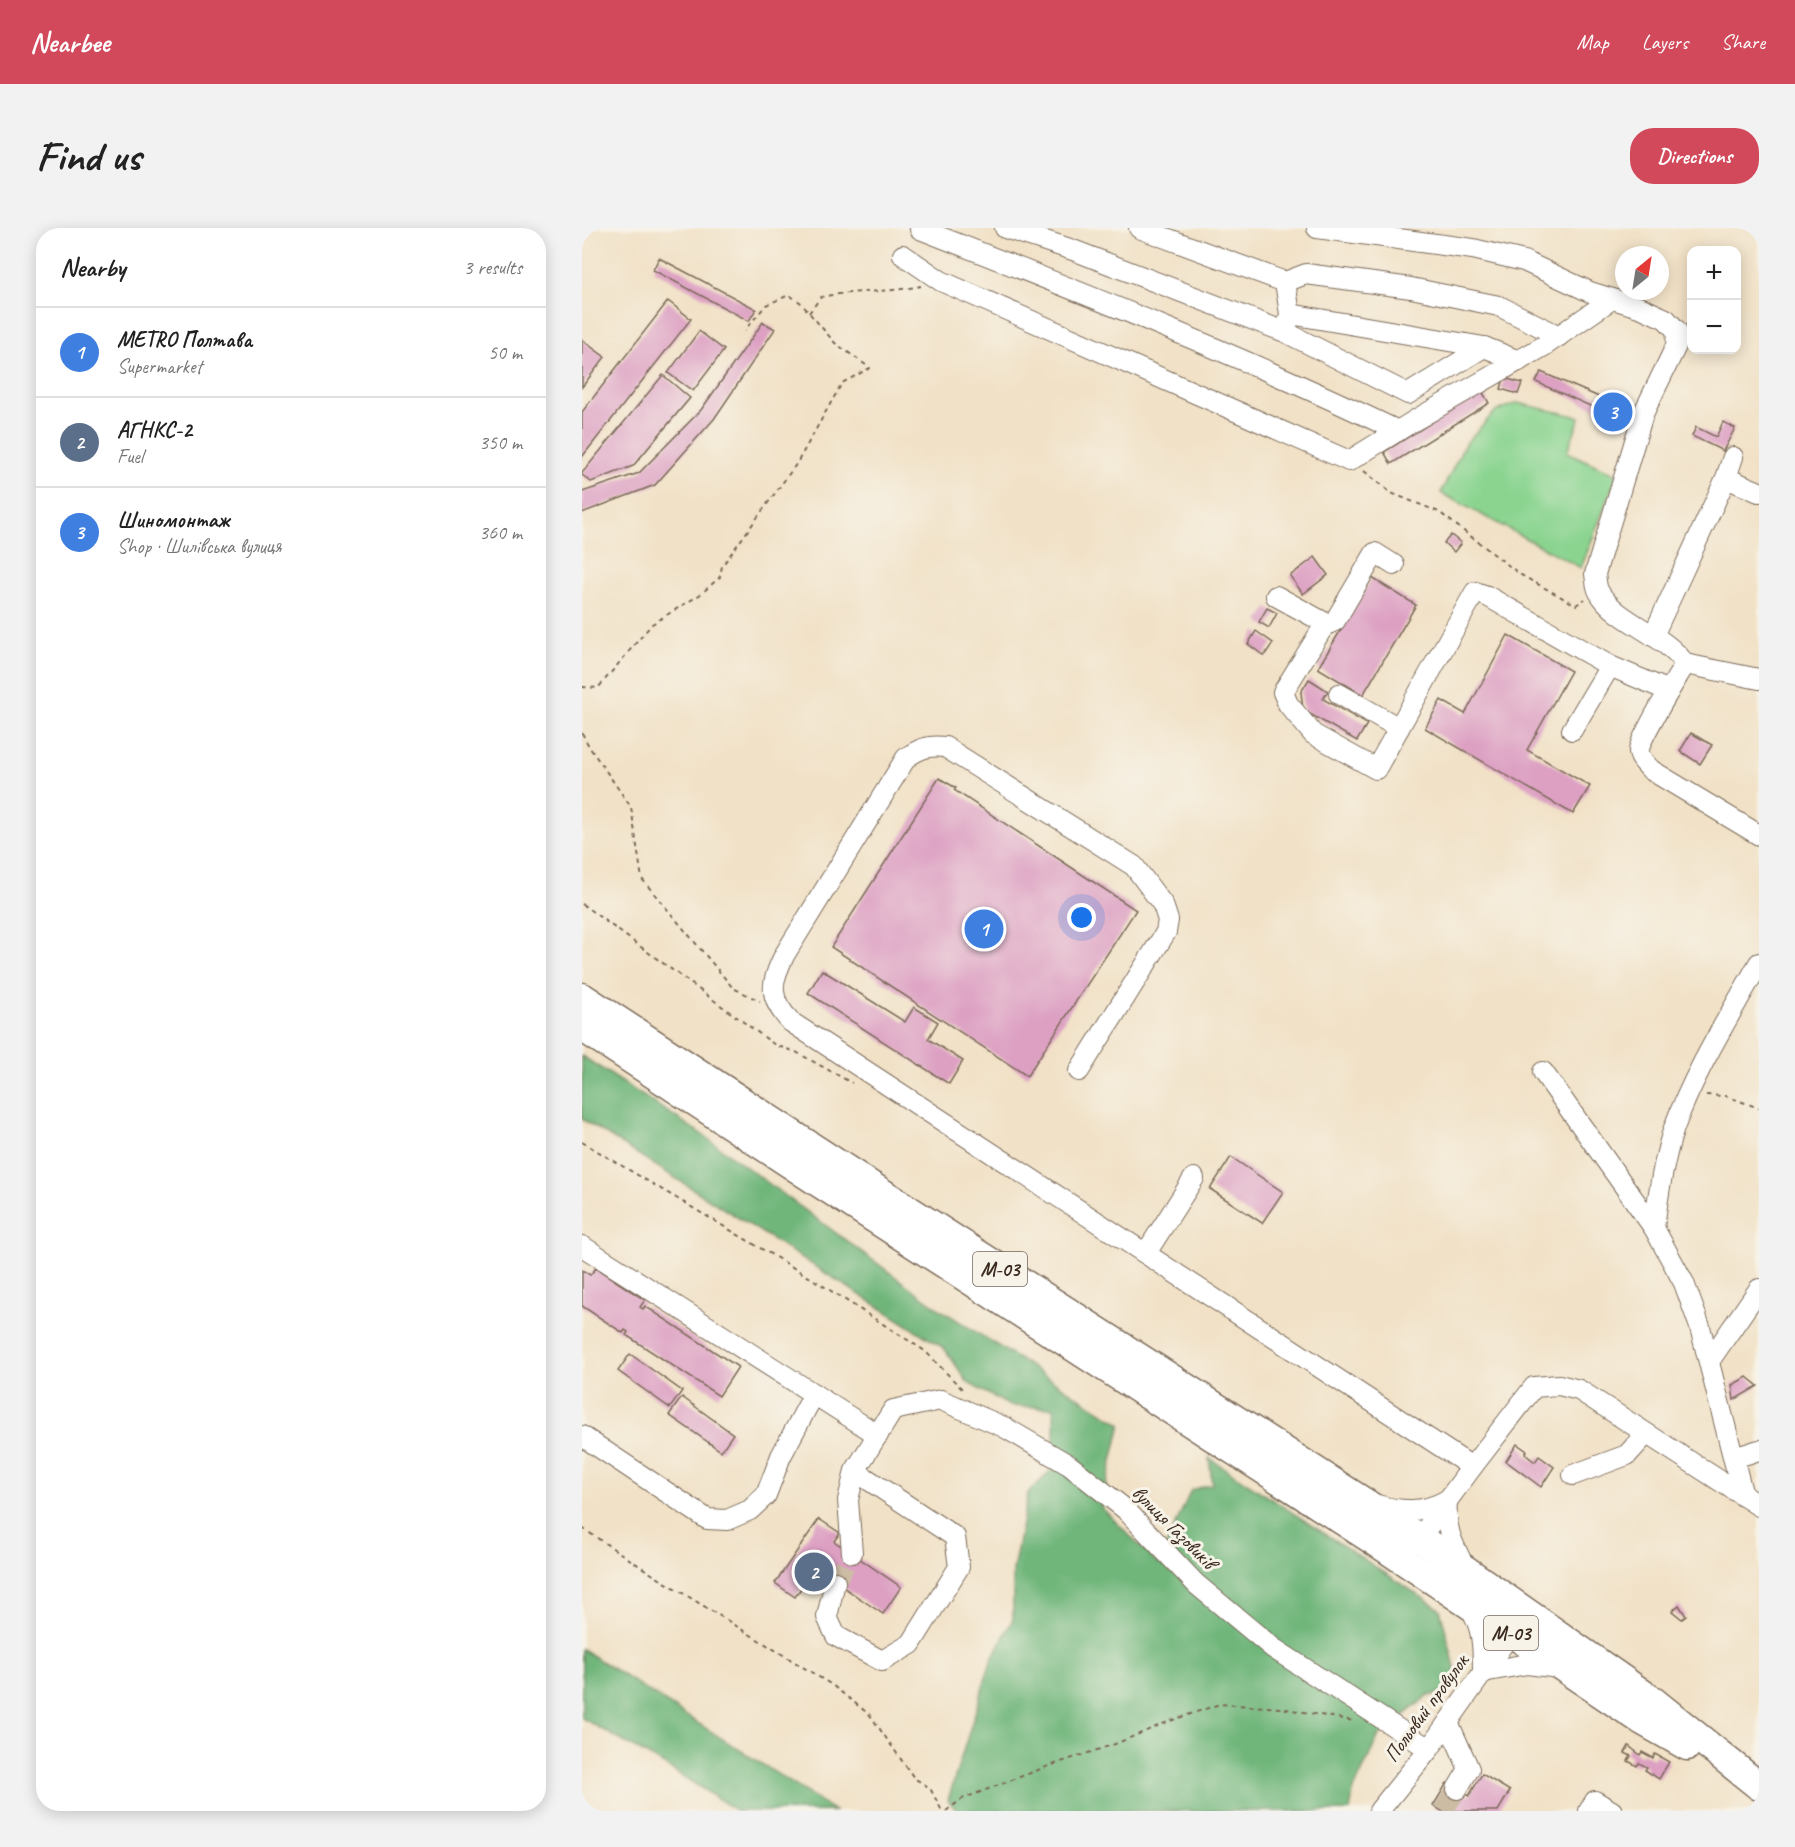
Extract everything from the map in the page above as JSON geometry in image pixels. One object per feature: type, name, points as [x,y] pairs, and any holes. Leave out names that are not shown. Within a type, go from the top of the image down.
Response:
[{"type":"highway","name":"М-03","points":[[582,997],[1465,1568],[1495,1590],[1570,1658]]},
{"type":"highway","name":"М-03","points":[[582,1027],[1382,1546],[1511,1633],[1570,1658],[1653,1701],[1759,1786]]},
{"type":"street","points":[[1005,228],[1288,323],[1484,347],[1519,361]]},
{"type":"street","points":[[1139,228],[1285,282],[1306,274],[1411,288],[1499,306],[1559,336]]},
{"type":"street","points":[[1317,228],[1473,249],[1524,261],[1590,292],[1642,308],[1666,319],[1677,331],[1676,346],[1643,414],[1595,574],[1598,591],[1610,605],[1677,652],[1685,664],[1759,679]]},
{"type":"street","points":[[920,229],[1082,293],[1320,394],[1398,431]]},
{"type":"street","points":[[903,255],[941,281],[1349,461],[1519,361],[1612,299]]},
{"type":"street","points":[[1285,282],[1288,323]]},
{"type":"street","points":[[1288,323],[1408,394],[1484,347]]},
{"type":"street","points":[[1653,636],[1726,478],[1733,457]]},
{"type":"street","points":[[1726,478],[1759,492]]},
{"type":"street","points":[[1394,565],[1375,553],[1335,621],[1324,626],[1283,692],[1288,704],[1313,734],[1376,769],[1475,592],[1487,596],[1610,666],[1669,691]]},
{"type":"street","points":[[1276,596],[1328,624]]},
{"type":"street","points":[[1685,664],[1638,748],[1640,757],[1651,770],[1759,835]]},
{"type":"street","points":[[1572,730],[1610,666]]},
{"type":"street","points":[[1339,694],[1399,728]]},
{"type":"street","points":[[1079,1071],[1166,932],[1167,913],[1134,866],[945,747],[932,746],[919,749],[906,758],[799,949],[777,969],[774,996],[779,1010],[791,1022],[1472,1467]]},
{"type":"street","points":[[1654,1228],[1660,1180],[1674,1129],[1699,1070],[1759,963]]},
{"type":"street","points":[[1543,1072],[1654,1228],[1684,1283],[1710,1360],[1734,1458],[1751,1501]]},
{"type":"street","points":[[1146,1253],[1194,1178]]},
{"type":"street","points":[[582,1246],[878,1435]]},
{"type":"street","points":[[1710,1360],[1759,1289]]},
{"type":"street","points":[[1382,1546],[1405,1545],[1420,1538],[1534,1387],[1559,1385],[1580,1390],[1751,1501]]},
{"type":"street","points":[[582,1436],[707,1519],[727,1520],[750,1510],[766,1495],[781,1456],[814,1394]]},
{"type":"street","name":"вулиця Газовиків","points":[[852,1553],[848,1500],[855,1471],[893,1410],[941,1400],[1004,1427],[1069,1465],[1125,1509],[1196,1584],[1273,1648],[1429,1749]]},
{"type":"street","points":[[1573,1475],[1627,1455],[1646,1434]]},
{"type":"street","points":[[1734,1458],[1759,1450]]},
{"type":"street","points":[[836,1582],[827,1617],[836,1636],[882,1661],[912,1644],[959,1567],[955,1537],[855,1471]]},
{"type":"street","points":[[1362,1500],[1406,1510],[1424,1510],[1447,1500]]},
{"type":"street","points":[[1447,1500],[1446,1520],[1449,1536],[1465,1568]]},
{"type":"street","points":[[1420,1538],[1421,1559],[1428,1577]]},
{"type":"street","points":[[1495,1590],[1508,1612],[1511,1633]]},
{"type":"street","points":[[1467,1603],[1477,1617],[1481,1630],[1483,1672],[1570,1658]]},
{"type":"street","name":"Польовий провулок","points":[[1386,1809],[1511,1633]]},
{"type":"street","points":[[1448,1722],[1468,1769],[1457,1789]]},
{"type":"street","points":[[1589,1811],[1595,1801],[1612,1811]]},
{"type":"path","points":[[809,313],[821,297],[842,293],[898,291],[941,281]]},
{"type":"path","points":[[582,687],[598,688],[652,624],[701,594],[720,577],[722,566],[797,463],[842,383],[870,368],[835,344],[800,302],[789,295],[766,305],[745,330]]},
{"type":"path","points":[[1349,461],[1391,494],[1439,512],[1521,575],[1576,605],[1598,591]]},
{"type":"path","points":[[582,733],[631,807],[642,879],[733,988],[779,1010]]},
{"type":"path","points":[[582,904],[775,1045],[796,1052],[855,1085]]},
{"type":"path","points":[[1686,1101],[1708,1094],[1726,1096],[1759,1108]]},
{"type":"path","points":[[582,1142],[814,1280],[926,1351],[970,1398]]},
{"type":"path","points":[[582,1528],[839,1691],[870,1715],[914,1778],[930,1788],[944,1811],[962,1799],[1220,1704],[1281,1708],[1352,1721],[1387,1721]]},
{"type":"green space","points":[[1517,403],[1580,417],[1567,452],[1617,475],[1581,568],[1441,493],[1465,444],[1495,412]]},
{"type":"green space","points":[[582,1056],[700,1133],[938,1308],[1121,1424],[1101,1507],[1158,1564],[1191,1490],[1212,1484],[1209,1458],[1440,1609],[1456,1671],[1443,1692],[1428,1696],[1379,1735],[1353,1792],[1350,1811],[957,1811],[948,1800],[992,1658],[1013,1619],[1013,1570],[1028,1493],[1054,1468],[1054,1408],[1010,1406],[968,1383],[944,1348],[582,1119]]},
{"type":"green space","points":[[582,1649],[835,1811],[737,1811],[673,1770],[582,1718]]},
{"type":"building","points":[[659,258],[756,309],[749,321],[653,270]]},
{"type":"building","points":[[668,301],[691,319],[582,457],[582,412]]},
{"type":"building","points":[[763,322],[775,329],[714,419],[655,485],[582,513],[582,492],[639,473],[701,410]]},
{"type":"building","points":[[699,331],[724,350],[693,391],[668,373]]},
{"type":"building","points":[[582,340],[605,357],[582,387]]},
{"type":"building","points":[[1541,372],[1629,410],[1624,421],[1536,382]]},
{"type":"building","points":[[663,375],[690,398],[633,466],[591,482],[582,473]]},
{"type":"building","points":[[1504,378],[1522,383],[1518,394],[1501,389]]},
{"type":"building","points":[[1482,391],[1489,403],[1391,464],[1384,452]]},
{"type":"building","points":[[1723,422],[1735,428],[1723,451],[1692,436],[1696,427],[1716,437]]},
{"type":"building","points":[[1451,535],[1461,543],[1454,552],[1444,543]]},
{"type":"building","points":[[1315,557],[1328,575],[1303,594],[1290,576]]},
{"type":"building","points":[[1372,578],[1416,605],[1363,695],[1318,668]]},
{"type":"building","points":[[1267,608],[1277,613],[1269,628],[1259,622]]},
{"type":"building","points":[[1256,631],[1273,643],[1264,656],[1248,644]]},
{"type":"building","points":[[1508,635],[1571,671],[1527,750],[1590,786],[1573,814],[1425,728],[1441,700],[1465,714]]},
{"type":"building","points":[[1309,679],[1328,691],[1323,699],[1367,724],[1357,741],[1303,710],[1301,692]]},
{"type":"building","points":[[1691,733],[1712,745],[1700,764],[1680,751]]},
{"type":"building","points":[[939,778],[1136,910],[1027,1076],[831,947]]},
{"type":"building","points":[[822,970],[905,1022],[914,1007],[938,1022],[928,1039],[963,1061],[949,1084],[808,993]]},
{"type":"building","points":[[1231,1157],[1283,1192],[1262,1223],[1210,1189]]},
{"type":"building","points":[[596,1268],[645,1300],[640,1307],[643,1309],[645,1306],[738,1367],[719,1396],[626,1335],[628,1332],[625,1330],[623,1333],[582,1306],[582,1270],[590,1275]]},
{"type":"building","points":[[630,1354],[682,1391],[670,1408],[618,1371]]},
{"type":"building","points":[[1747,1377],[1758,1386],[1734,1400],[1732,1385]]},
{"type":"building","points":[[682,1397],[733,1434],[721,1451],[669,1415]]},
{"type":"building","points":[[1517,1444],[1527,1451],[1525,1454],[1535,1462],[1539,1456],[1554,1467],[1541,1487],[1506,1461]]},
{"type":"building","points":[[819,1519],[840,1533],[834,1541],[901,1587],[883,1614],[815,1568],[795,1597],[775,1583]]},
{"type":"building","points":[[1679,1605],[1686,1616],[1682,1619],[1672,1611]]},
{"type":"building","points":[[1629,1746],[1640,1755],[1642,1752],[1653,1758],[1655,1754],[1669,1762],[1659,1779],[1645,1770],[1647,1767],[1639,1763],[1637,1766],[1628,1761],[1631,1756],[1625,1753]]},
{"type":"building","points":[[1482,1774],[1510,1791],[1498,1811],[1442,1811],[1433,1806],[1447,1783],[1469,1796]]},
{"type":"tunnel","points":[[835,1582],[852,1553]]},
{"type":"tunnel","points":[[1443,1811],[1457,1789]]},
{"type":"place","name":"Шиномонтаж","points":[[1613,412]]},
{"type":"place","name":"METRO Полтава","points":[[984,929]]},
{"type":"place","name":"АГНКС-2","points":[[814,1572]]}]
